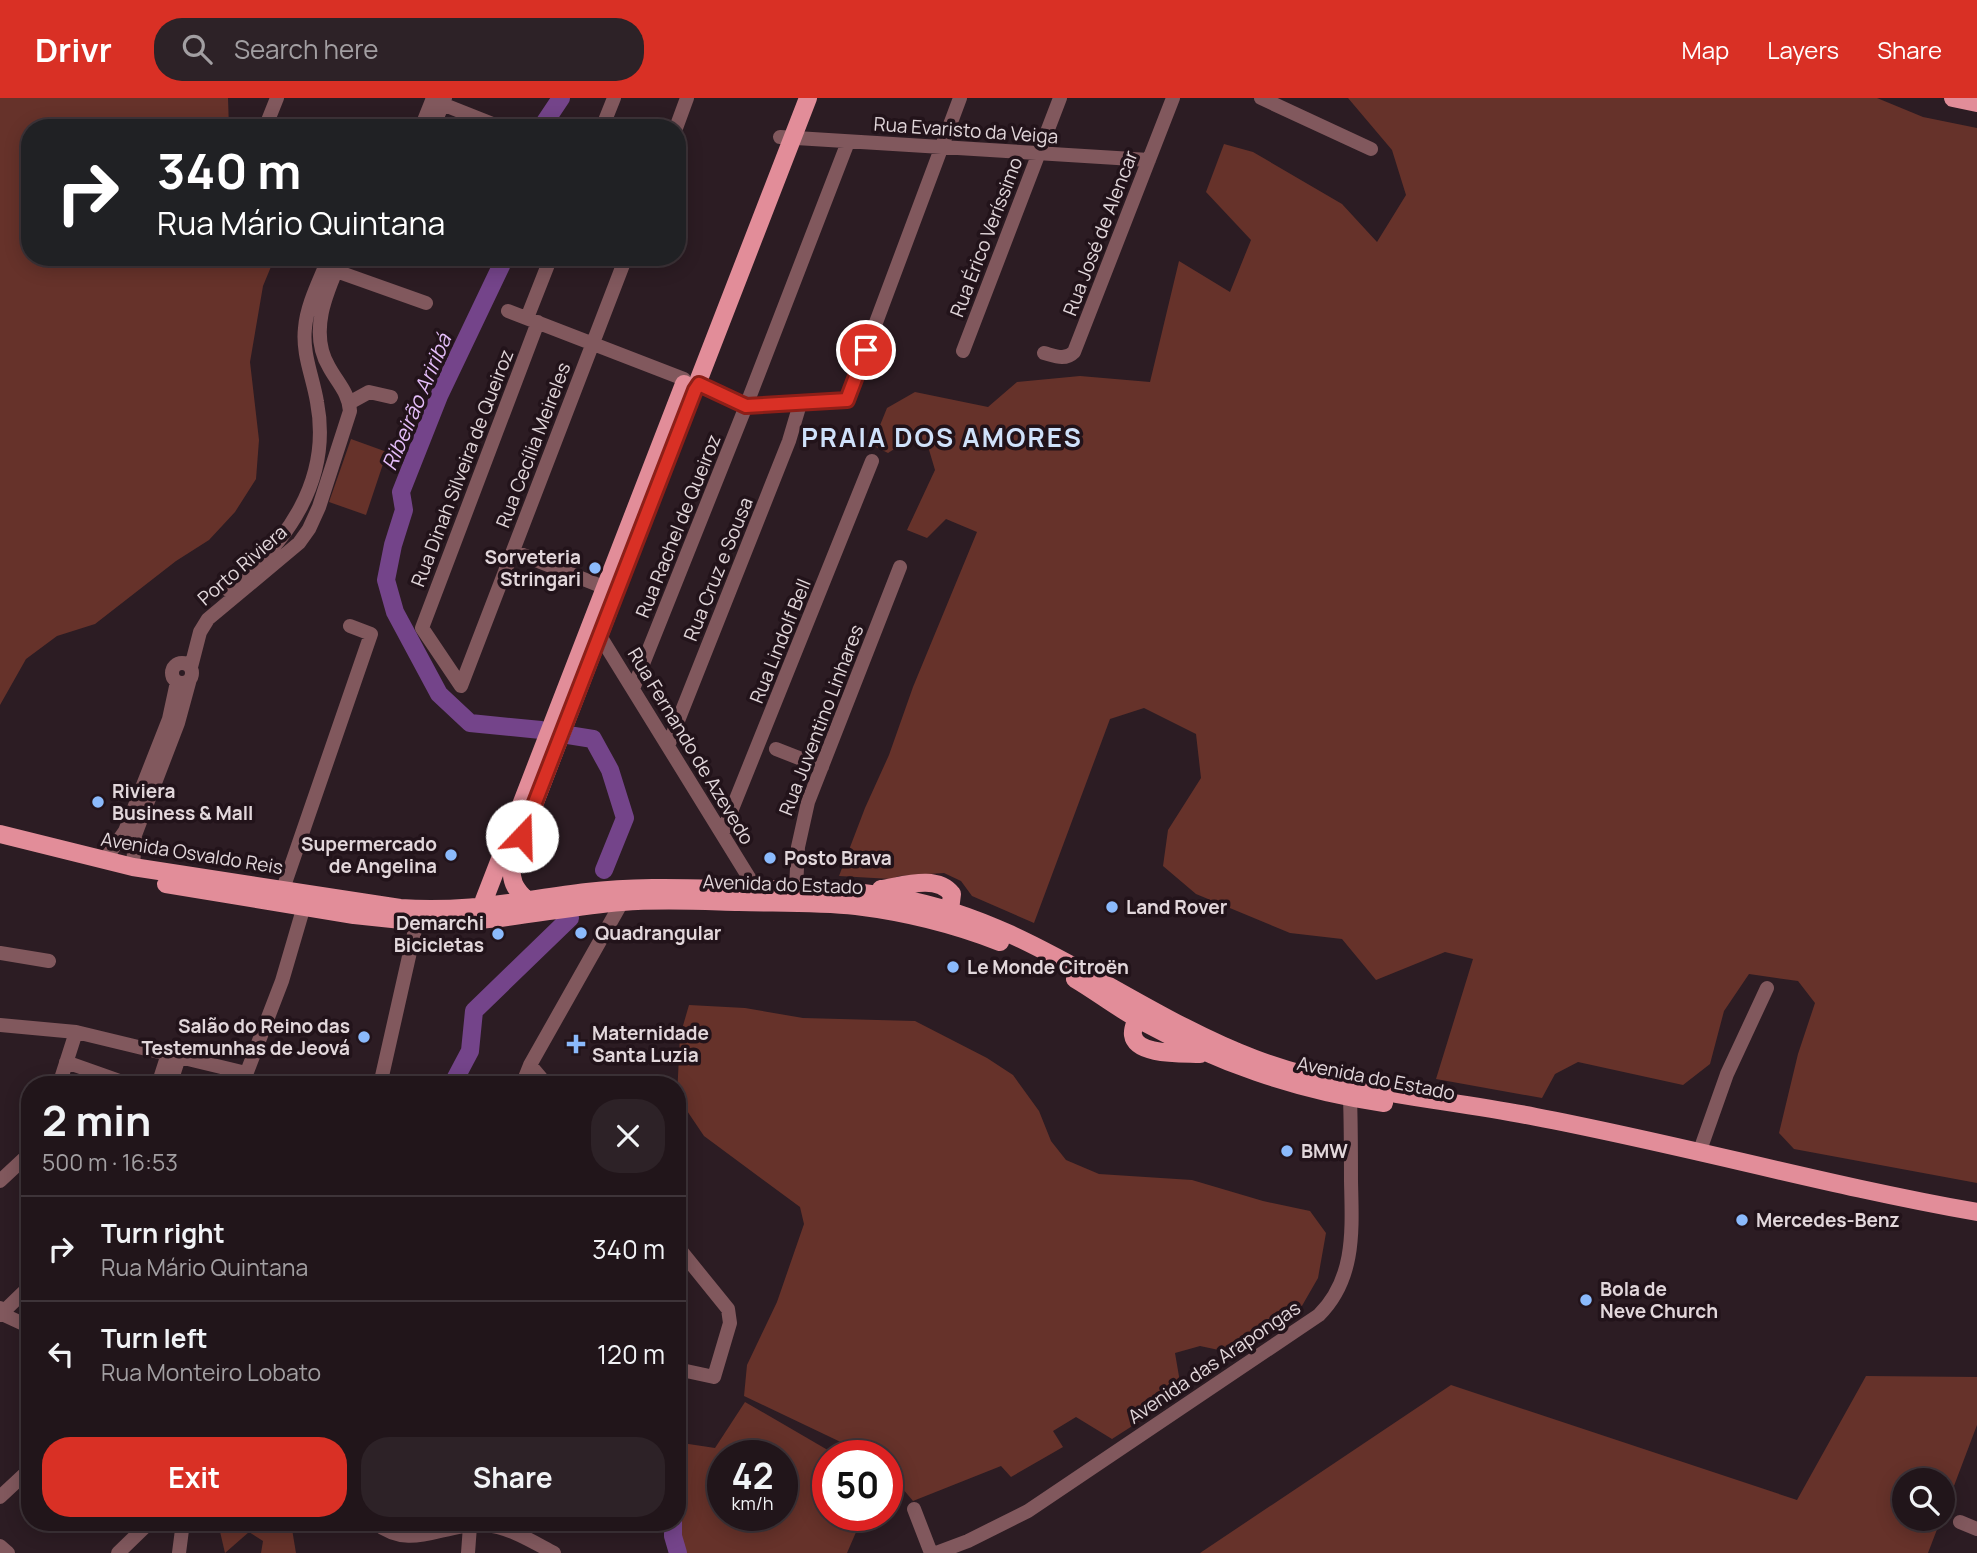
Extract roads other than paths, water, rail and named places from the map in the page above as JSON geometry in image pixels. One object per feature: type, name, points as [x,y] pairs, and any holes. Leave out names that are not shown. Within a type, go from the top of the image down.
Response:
[{"type":"main road","points":[[481,908],[506,859],[537,781],[786,138],[796,98]]},
{"type":"main road","points":[[786,138],[808,98]]},
{"type":"main road","points":[[1953,98],[1977,103]]},
{"type":"main road","name":"Avenida Osvaldo Reis","points":[[0,834],[133,867],[400,908],[435,911],[528,901],[586,899]]},
{"type":"main road","name":"Avenida Osvaldo Reis","points":[[0,845],[160,883],[376,918],[416,921],[487,920],[586,899]]},
{"type":"main road","points":[[506,859],[513,885],[528,901]]},
{"type":"main road","name":"Avenida do Estado","points":[[586,899],[657,888],[860,892],[929,883],[940,884],[952,894],[944,916]]},
{"type":"main road","name":"Avenida do Estado","points":[[586,899],[622,902],[821,904],[944,916],[1039,959],[1145,1014],[1255,1059],[1322,1079],[1534,1116],[1908,1200],[1977,1212]]},
{"type":"main road","name":"Avenida do Estado","points":[[1145,1014],[1132,1032],[1140,1046],[1162,1051],[1211,1055],[1265,1076],[1350,1098],[1542,1129],[1881,1206],[1977,1224]]},
{"type":"street","points":[[269,119],[277,98]]},
{"type":"street","points":[[606,119],[614,98]]},
{"type":"street","points":[[679,119],[687,98]]},
{"type":"street","points":[[508,310],[746,406],[847,400],[960,98]]},
{"type":"street","name":"Rua Érico Veríssimo","points":[[962,351],[1060,98]]},
{"type":"street","name":"Rua José de Alencar","points":[[1044,353],[1062,358],[1074,352],[1173,98]]},
{"type":"street","points":[[1261,98],[1371,149]]},
{"type":"street","points":[[438,100],[481,119]]},
{"type":"street","points":[[426,119],[438,100]]},
{"type":"street","points":[[435,119],[438,100]]},
{"type":"street","name":"Rua Evaristo da Veiga","points":[[786,138],[1149,160]]},
{"type":"street","name":"Rua Rachel de Queiroz","points":[[633,689],[848,142]]},
{"type":"street","name":"Porto Riviera","points":[[104,861],[130,833],[161,754],[197,622],[207,606],[267,556],[284,536],[308,491],[316,465],[320,426],[306,355],[305,329],[308,313],[326,266]]},
{"type":"street","points":[[338,266],[322,312],[319,330],[323,356],[349,403],[369,392],[391,397]]},
{"type":"street","points":[[343,266],[426,303]]},
{"type":"street","name":"Rua Dinah Silveira de Queiroz","points":[[461,686],[422,628],[533,320],[548,266]]},
{"type":"street","name":"Rua Cecília Meireles","points":[[461,686],[623,266]]},
{"type":"street","points":[[315,394],[325,384],[339,382]]},
{"type":"street","name":"Porto Riviera","points":[[185,673],[200,632],[212,614],[294,548],[309,529],[349,417],[349,403]]},
{"type":"street","name":"Rua Cruz e Sousa","points":[[668,746],[789,441],[800,404]]},
{"type":"street","name":"Rua Lindolf Bell","points":[[722,834],[872,461]]},
{"type":"street","points":[[293,521],[309,529]]},
{"type":"street","points":[[284,536],[290,539],[294,548]]},
{"type":"street","points":[[513,551],[611,589]]},
{"type":"street","name":"Rua Juventino Linhares","points":[[796,889],[801,826],[900,567]]},
{"type":"street","points":[[283,889],[371,634],[350,626]]},
{"type":"street","name":"Rua Fernando de Azevedo","points":[[596,629],[756,889]]},
{"type":"street","points":[[776,749],[822,766]]},
{"type":"street","name":"Porto Riviera","points":[[130,833],[133,867]]},
{"type":"street","points":[[526,1076],[622,902]]},
{"type":"street","points":[[245,1076],[285,972],[304,906]]},
{"type":"street","points":[[382,1076],[416,921]]},
{"type":"street","points":[[0,953],[49,961]]},
{"type":"street","points":[[1699,1153],[1727,1074],[1767,988]]},
{"type":"street","points":[[0,1025],[76,1032],[173,1055],[235,1076]]},
{"type":"street","points":[[62,1076],[76,1032]]},
{"type":"street","points":[[162,1076],[173,1055]]},
{"type":"street","points":[[171,1076],[173,1055]]},
{"type":"street","points":[[66,1062],[106,1076]]},
{"type":"street","points":[[530,1065],[539,1076]]},
{"type":"street","name":"Avenida das Arapongas","points":[[934,1553],[966,1547],[1028,1511],[1319,1315],[1337,1293],[1351,1244],[1350,1098]]},
{"type":"street","points":[[0,1181],[21,1161]]},
{"type":"street","points":[[686,1257],[728,1309],[730,1323],[714,1377],[686,1372]]},
{"type":"street","points":[[2,1312],[21,1294]]},
{"type":"street","points":[[2,1312],[21,1301]]},
{"type":"street","points":[[2,1312],[21,1323]]},
{"type":"street","points":[[4,1490],[21,1476]]},
{"type":"street","points":[[914,1510],[934,1553]]},
{"type":"street","points":[[1961,1522],[1977,1529]]},
{"type":"street","points":[[118,1553],[141,1531]]},
{"type":"street","points":[[179,1553],[182,1531]]},
{"type":"street","points":[[383,1531],[387,1535],[408,1540],[448,1531]]},
{"type":"street","points":[[468,1553],[470,1531]]},
{"type":"street","points":[[510,1531],[548,1551]]},
{"type":"street","points":[[0,1546],[8,1553]]},
{"type":"waterway","name":"Ribeirão Ariribá","points":[[547,119],[561,98]]},
{"type":"waterway","name":"Ribeirão Ariribá","points":[[501,266],[439,396],[401,492],[404,510],[386,580],[395,612],[439,694],[470,723],[541,730]]},
{"type":"waterway","name":"Ribeirão Ariribá","points":[[568,735],[593,739],[610,770],[625,818],[604,870]]},
{"type":"waterway","name":"Ribeirão Ariribá","points":[[457,1076],[470,1051],[474,1011],[570,918]]},
{"type":"waterway","name":"Ribeirão Ariribá","points":[[673,1531],[678,1553]]},
{"type":"place","name":"Sorveteria Stringari","points":[[595,568]]},
{"type":"place","name":"Riviera Business & Mall","points":[[98,802]]},
{"type":"place","name":"Supermercado de Angelina","points":[[451,855]]},
{"type":"place","name":"Posto Brava","points":[[770,858]]},
{"type":"place","name":"Land Rover","points":[[1112,907]]},
{"type":"place","name":"Quadrangular","points":[[581,933]]},
{"type":"place","name":"Demarchi Bicicletas","points":[[498,934]]},
{"type":"place","name":"Le Monde Citroën","points":[[953,967]]},
{"type":"place","name":"Salão do Reino das Testemunhas de Jeová","points":[[364,1037]]},
{"type":"place","name":"Maternidade Santa Luzia","points":[[576,1044]]},
{"type":"place","name":"BMW","points":[[1287,1151]]},
{"type":"place","name":"Mercedes-Benz","points":[[1742,1220]]},
{"type":"place","name":"Bola de Neve Church","points":[[1586,1300]]},
{"type":"district","name":"PRAIA DOS AMORES","points":[[942,437]]}]
